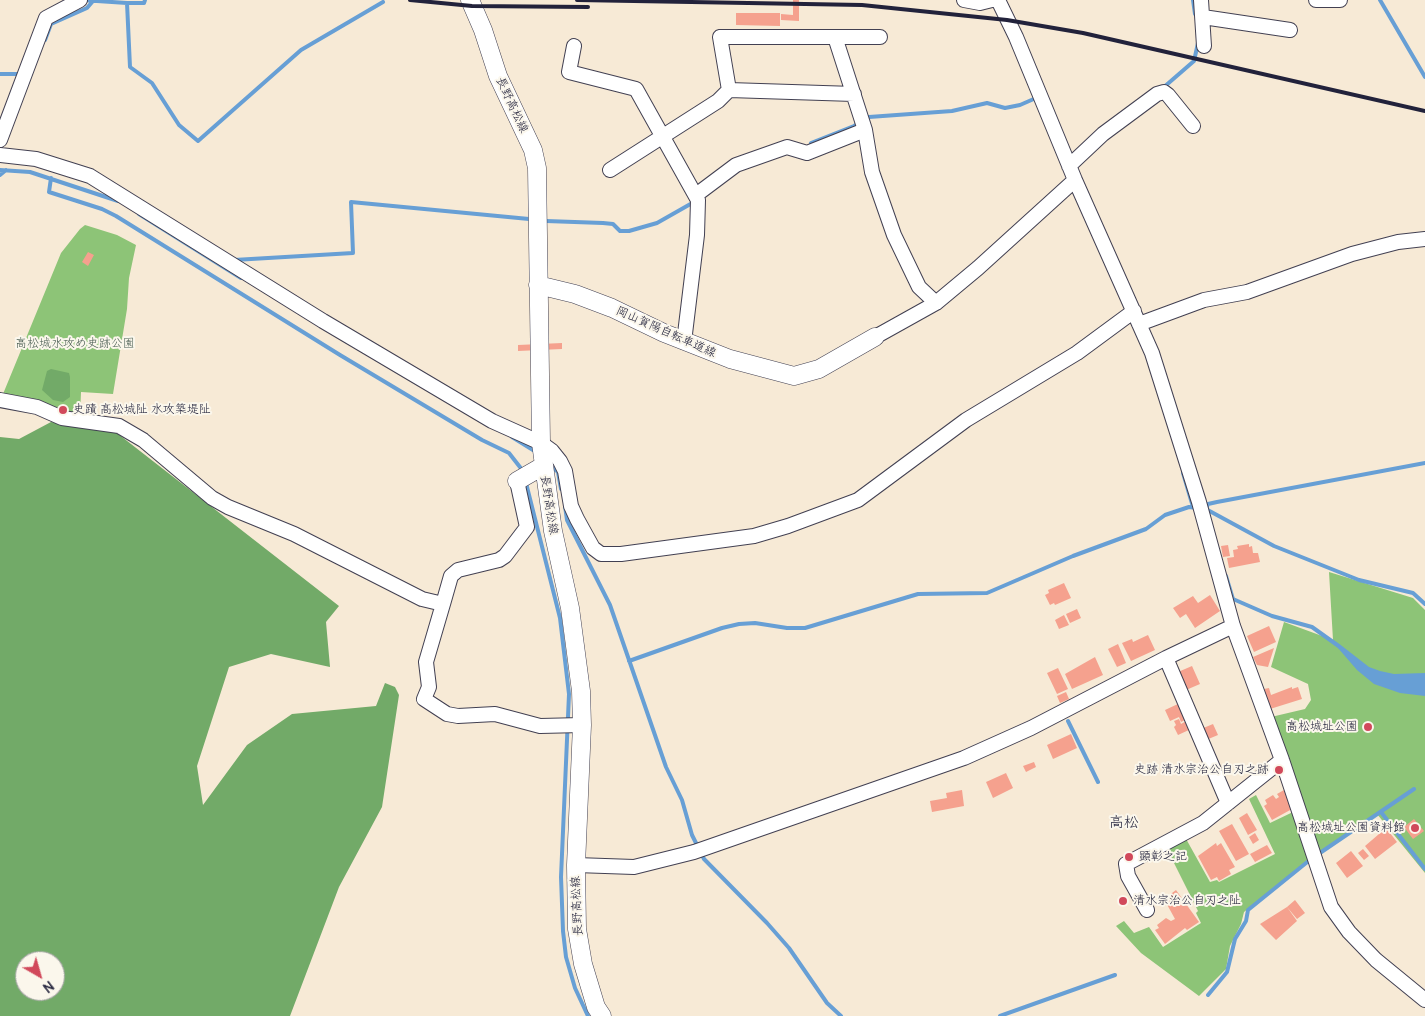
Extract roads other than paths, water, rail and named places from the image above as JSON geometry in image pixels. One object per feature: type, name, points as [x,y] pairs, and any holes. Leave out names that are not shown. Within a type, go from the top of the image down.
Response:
[{"type":"main road","name":"長野高松線","points":[[470,0],[483,30],[494,65],[535,158],[538,184],[541,443],[527,475],[553,531],[570,608],[579,663],[575,725],[577,929],[583,964],[596,1007],[602,1016]]},
{"type":"main road","name":"岡山賀陽自転車道線","points":[[538,285],[575,294],[612,308],[684,342],[730,359],[794,376],[819,369],[875,338]]},
{"type":"street","points":[[964,0],[980,3],[992,0]]},
{"type":"street","points":[[998,0],[1016,37],[1069,166],[1072,182],[1152,353],[1200,508],[1233,626],[1282,760],[1331,907],[1349,932],[1376,960],[1425,1000]]},
{"type":"street","points":[[1200,0],[1203,17],[1204,46]]},
{"type":"street","points":[[1316,0],[1340,0]]},
{"type":"street","points":[[0,140],[46,18],[79,2]]},
{"type":"street","points":[[1203,17],[1290,30]]},
{"type":"street","points":[[729,90],[720,37],[880,37]]},
{"type":"street","points":[[835,37],[863,124],[872,172],[894,235],[919,287],[936,303]]},
{"type":"street","points":[[574,46],[568,72],[636,89],[697,197],[697,235],[684,342]]},
{"type":"street","points":[[610,170],[718,101],[729,90],[854,94]]},
{"type":"street","points":[[1069,166],[1122,119],[1157,94],[1164,92],[1168,95],[1193,126]]},
{"type":"street","points":[[697,197],[736,165],[787,147],[807,153],[863,124]]},
{"type":"street","points":[[0,155],[36,159],[90,176],[228,263],[484,416],[541,443],[560,462],[565,471],[571,506],[593,548],[601,554],[621,554],[754,536],[788,526],[858,500],[966,420],[1134,316],[1247,292],[1359,252],[1398,242],[1425,239]]},
{"type":"street","points":[[875,338],[936,303],[978,268],[1072,182]]},
{"type":"street","points":[[0,400],[37,407],[62,418],[119,426],[143,440],[212,498],[228,507],[294,534],[422,599],[443,604]]},
{"type":"street","points":[[527,475],[527,527],[505,556],[499,560],[458,570],[451,576],[426,662],[429,687],[424,699],[447,714],[458,716],[495,714],[540,726],[575,725]]},
{"type":"street","points":[[576,865],[634,867],[694,852],[964,758],[1031,728],[1166,658],[1233,626]]},
{"type":"street","points":[[1166,658],[1228,803]]},
{"type":"street","points":[[1147,910],[1128,876],[1126,864],[1203,823],[1282,760]]},
{"type":"water","points":[[1342,646],[1369,667],[1380,671],[1394,674],[1425,673],[1425,696],[1400,693],[1374,684],[1357,670],[1338,648]]},
{"type":"waterway","points":[[82,0],[127,3],[144,3],[145,0]]},
{"type":"waterway","points":[[1193,0],[1195,14]]},
{"type":"waterway","points":[[1380,0],[1425,77]]},
{"type":"waterway","points":[[45,40],[51,24],[87,8],[93,1]]},
{"type":"waterway","points":[[127,3],[130,67],[152,83],[179,125],[198,141],[301,50],[383,2]]},
{"type":"waterway","points":[[1164,87],[1194,61],[1198,43]]},
{"type":"waterway","points":[[0,74],[17,74]]},
{"type":"waterway","points":[[811,143],[854,126],[869,117],[952,111],[987,103],[1005,108],[1020,105],[1036,98],[1037,100]]},
{"type":"waterway","points":[[0,170],[30,172],[118,201]]},
{"type":"waterway","points":[[0,175],[6,170]]},
{"type":"waterway","points":[[51,178],[49,192],[102,209],[116,216],[340,355],[482,440],[509,453],[523,471]]},
{"type":"waterway","points":[[234,260],[353,253],[351,202],[529,219]]},
{"type":"waterway","points":[[546,221],[613,224],[620,231],[629,231],[657,223],[694,202]]},
{"type":"waterway","points":[[139,214],[241,278]]},
{"type":"waterway","points":[[512,437],[533,450]]},
{"type":"waterway","points":[[1206,509],[1208,504],[1217,502],[1425,463]]},
{"type":"waterway","points":[[553,468],[558,472],[561,489]]},
{"type":"waterway","points":[[1183,473],[1193,507]]},
{"type":"waterway","points":[[526,483],[560,618],[569,694],[561,877],[563,931],[566,957],[575,988],[588,1016]]},
{"type":"waterway","points":[[565,506],[567,520],[610,605],[666,767],[682,800],[692,835],[704,859],[789,948],[827,1003],[841,1016]]},
{"type":"waterway","points":[[629,661],[722,628],[739,624],[755,623],[787,628],[805,628],[918,594],[987,593],[1073,556],[1146,529],[1165,515],[1189,507],[1197,508]]},
{"type":"waterway","points":[[1204,508],[1274,546],[1359,580],[1413,593],[1425,604]]},
{"type":"waterway","points":[[1226,576],[1233,599],[1272,616],[1312,627],[1340,647]]},
{"type":"waterway","points":[[1068,721],[1098,782]]},
{"type":"waterway","points":[[1317,855],[1414,789]]},
{"type":"waterway","points":[[1381,812],[1425,869]]},
{"type":"waterway","points":[[1208,995],[1227,972],[1235,939],[1246,921],[1248,910],[1311,859]]},
{"type":"waterway","points":[[1000,1016],[1115,975]]},
{"type":"railway","points":[[410,0],[472,6],[588,7]]},
{"type":"railway","points":[[577,0],[862,5],[1007,20],[1083,33],[1425,111]]},
{"type":"place","name":"史蹟 髙松城阯 水攻築堤阯","points":[[63,410]]},
{"type":"place","name":"高松城址公園","points":[[1368,727]]},
{"type":"place","name":"史跡 清水宗治公自刃之跡","points":[[1279,770]]},
{"type":"place","name":"高松城址公園資料館","points":[[1415,828]]},
{"type":"place","name":"顕彰之記","points":[[1129,857]]},
{"type":"place","name":"清水宗治公自刃之阯","points":[[1123,901]]},
{"type":"district","name":"高松","points":[[1124,823]]},
{"type":"park label","name":"高松城水攻め史跡公園","points":[[75,344]]}]
